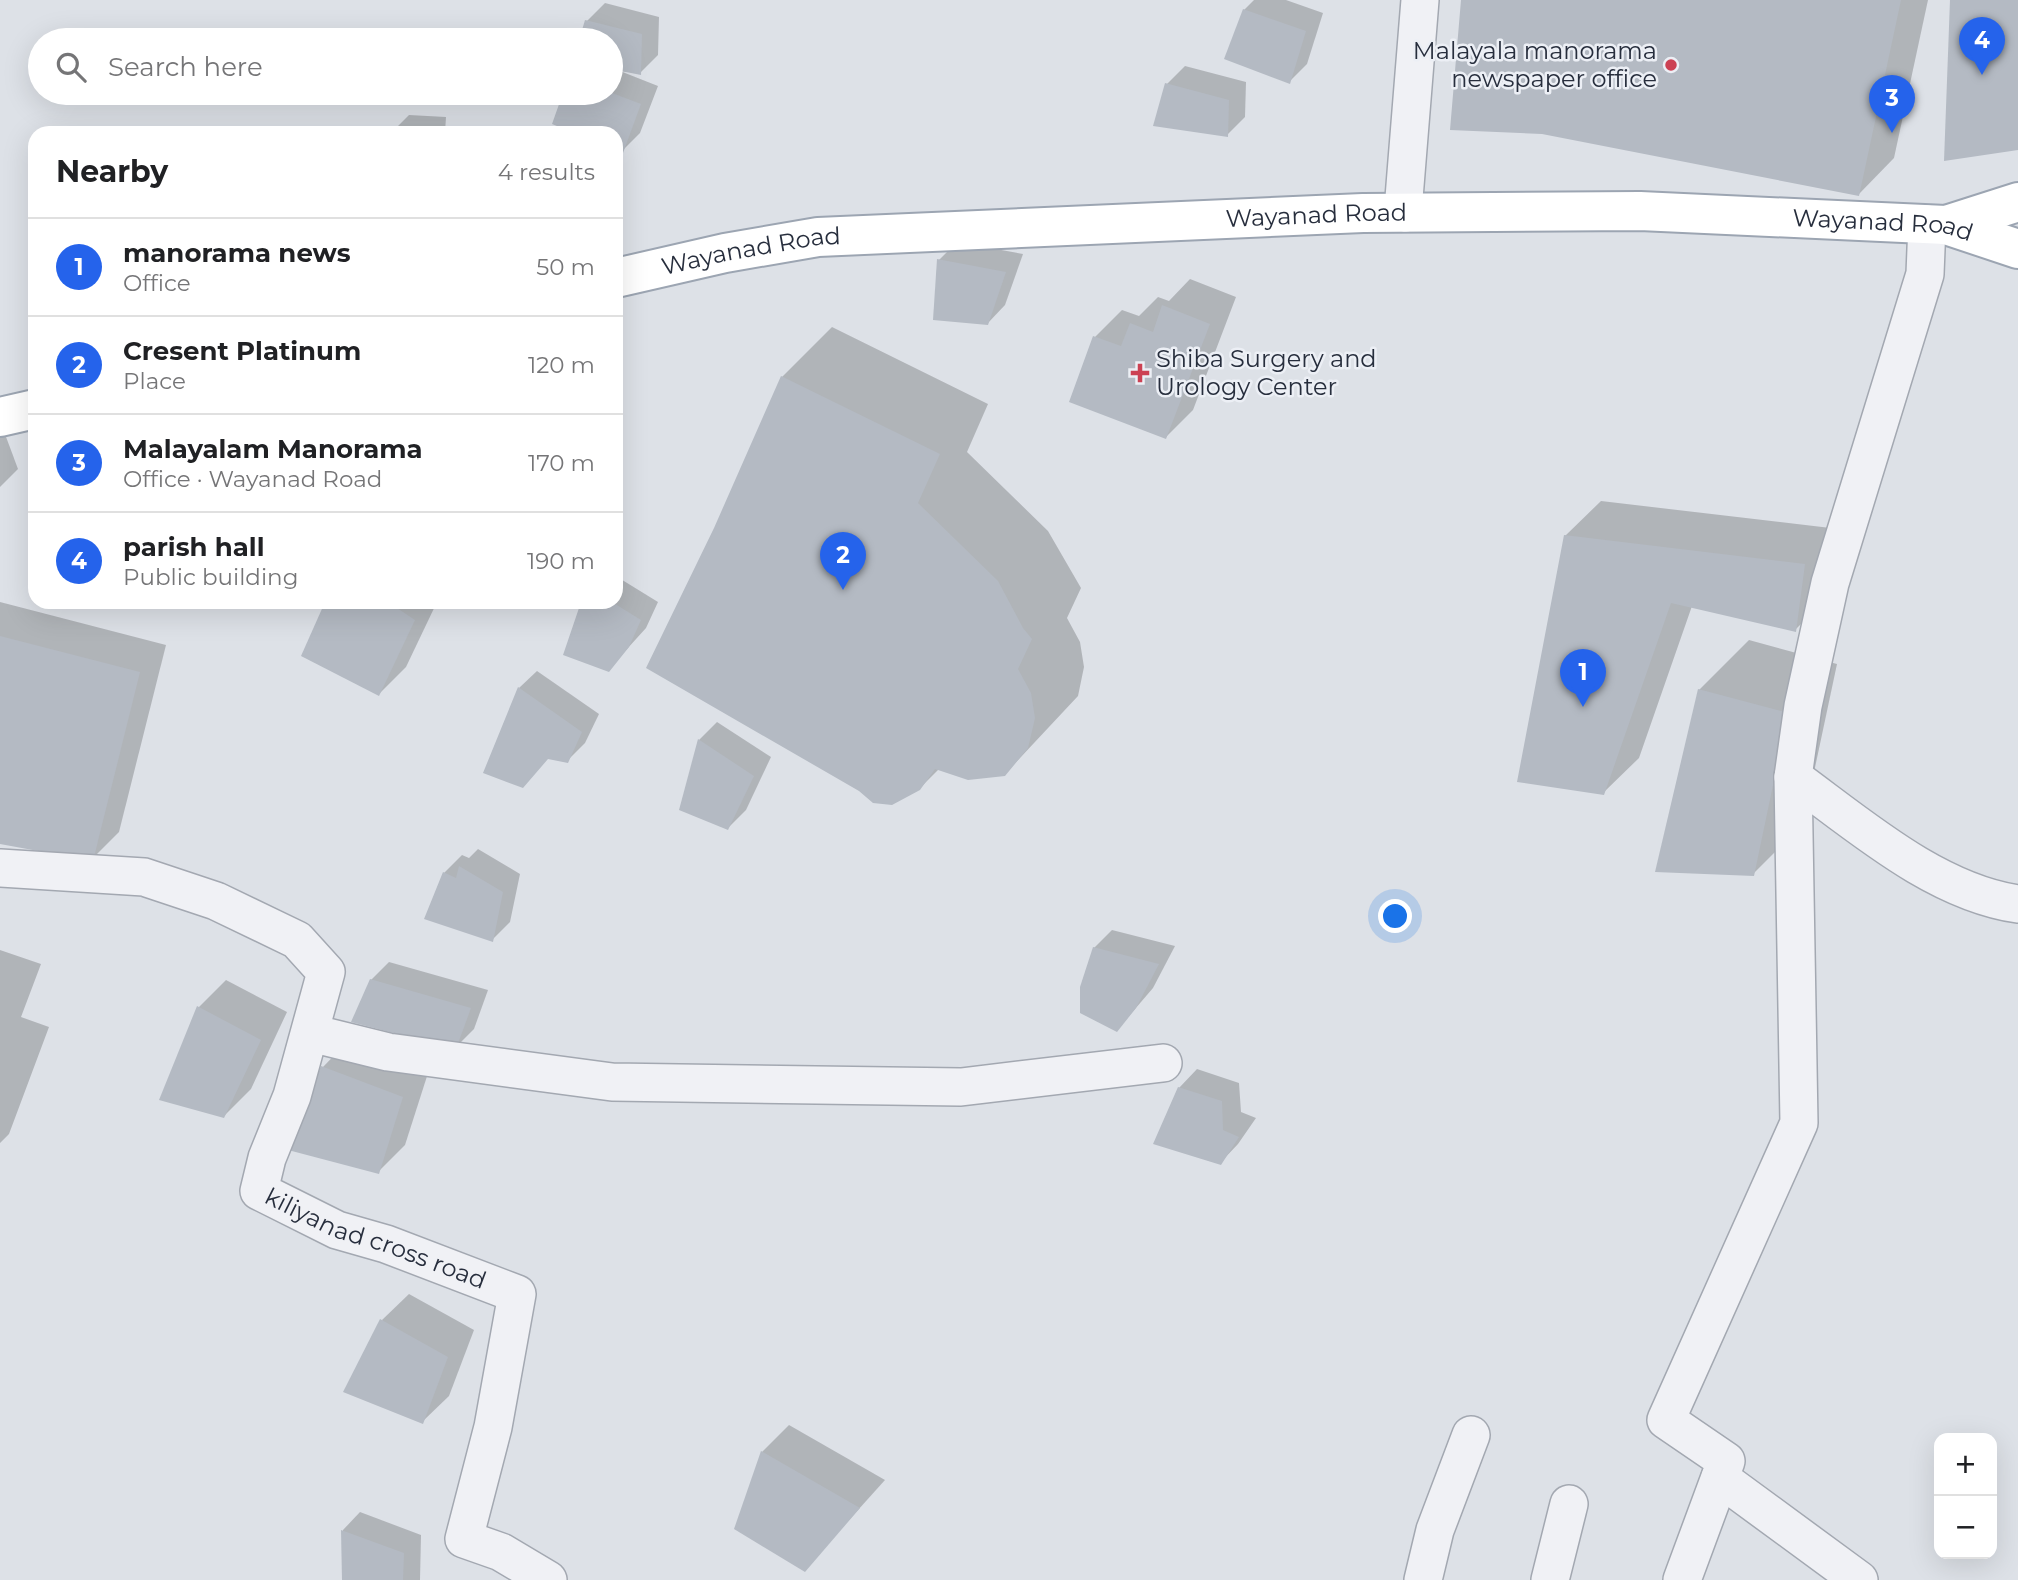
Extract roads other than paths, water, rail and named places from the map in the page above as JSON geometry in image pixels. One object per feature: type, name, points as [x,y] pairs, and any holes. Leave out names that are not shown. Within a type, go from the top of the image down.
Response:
[{"type":"main road","points":[[1936,224],[2018,202]]},
{"type":"main road","name":"Wayanad Road","points":[[623,276],[725,253],[818,237],[1406,213],[1640,211],[1936,224],[2018,249]]},
{"type":"main road","points":[[0,417],[28,411]]},
{"type":"street","points":[[1406,213],[1404,198],[1420,0]]},
{"type":"street","points":[[1682,1580],[1726,1461],[1666,1420],[1799,1123],[1793,778],[1803,705],[1830,583],[1925,274],[1936,224]]},
{"type":"street","points":[[1793,778],[1918,868],[2002,902],[2018,904]]},
{"type":"street","name":"kiliyanad cross road","points":[[0,868],[144,877],[216,901],[297,940],[326,972],[311,1033],[259,1191],[337,1230],[386,1244],[517,1294],[493,1427],[464,1539],[500,1552],[548,1580]]},
{"type":"street","points":[[311,1033],[388,1052],[612,1082],[961,1087],[1163,1063]]},
{"type":"street","points":[[1423,1580],[1435,1530],[1471,1435]]},
{"type":"street","points":[[1720,1478],[1859,1580]]},
{"type":"street","points":[[1550,1580],[1569,1504]]},
{"type":"place","name":"Malayala manorama newspaper office","points":[[1671,65]]},
{"type":"place","name":"parish hall","points":[[1982,75]]},
{"type":"place","name":"Malayalam Manorama","points":[[1892,133]]},
{"type":"place","name":"Shiba Surgery and Urology Center","points":[[1140,373]]},
{"type":"place","name":"Cresent Platinum","points":[[843,590]]},
{"type":"place","name":"manorama news","points":[[1583,707]]}]
